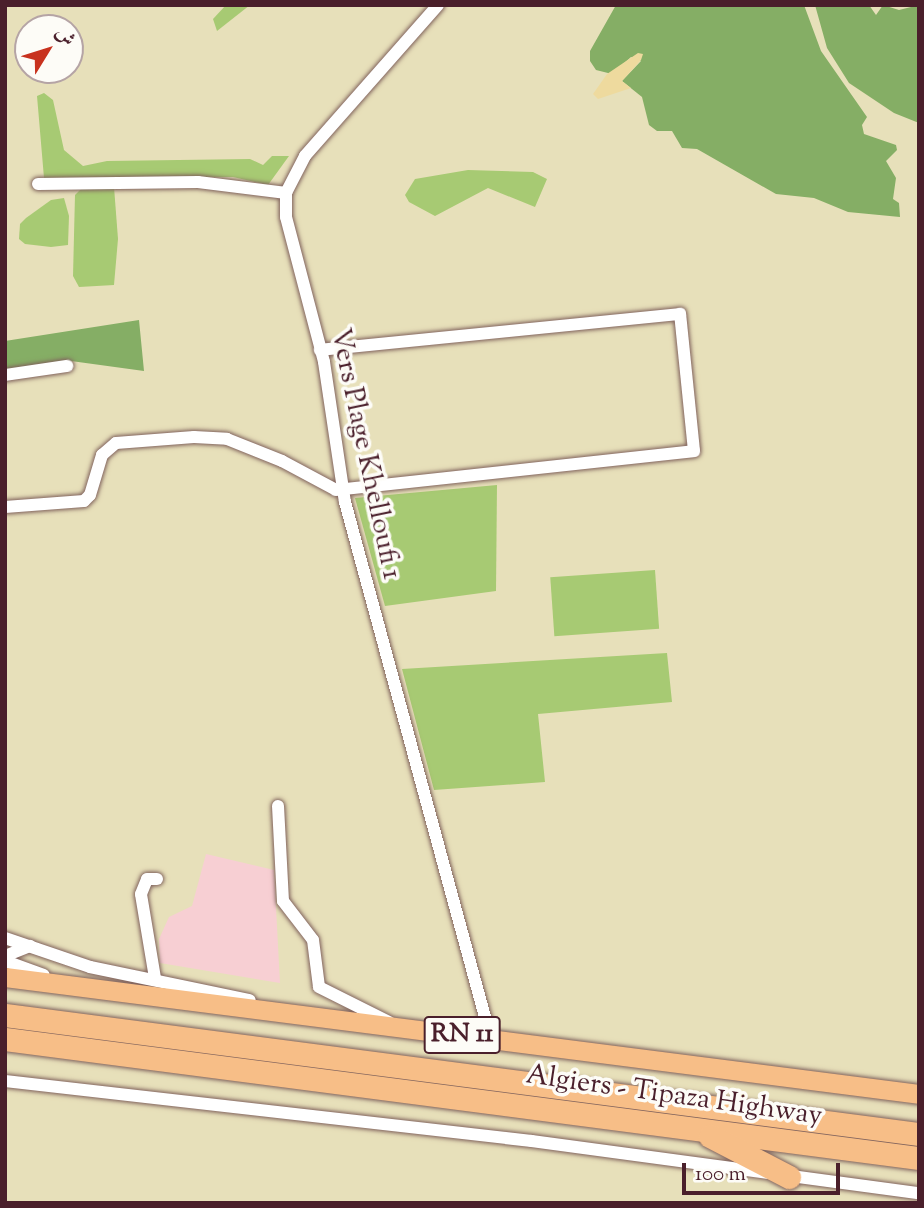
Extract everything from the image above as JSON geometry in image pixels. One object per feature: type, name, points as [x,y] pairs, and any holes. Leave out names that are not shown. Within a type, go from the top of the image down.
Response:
[{"type":"highway","name":"Algiers - Tipaza Highway","points":[[5,1015],[919,1133]]},
{"type":"highway","name":"Algiers - Tipaza Highway","points":[[5,1039],[919,1158]]},
{"type":"highway","points":[[692,1127],[789,1177]]},
{"type":"main road","name":"RN 11","points":[[5,977],[919,1094]]},
{"type":"street","points":[[38,184],[198,181],[286,193],[313,146],[438,5]]},
{"type":"street","name":"Vers Plage Khelloufi 1","points":[[286,193],[288,236],[320,350],[342,489],[491,1040]]},
{"type":"street","points":[[5,507],[84,501],[90,495],[102,455],[110,446],[194,437],[237,443],[297,469],[329,489],[694,451],[680,313],[320,350]]},
{"type":"street","points":[[5,375],[67,366]]},
{"type":"street","points":[[278,806],[283,901],[313,940],[319,988],[399,1027]]},
{"type":"street","points":[[155,978],[141,894],[147,879],[157,879]]},
{"type":"street","points":[[5,938],[90,967],[155,978],[315,1016]]},
{"type":"street","points":[[5,956],[30,946]]},
{"type":"street","points":[[5,961],[74,986]]},
{"type":"street","points":[[5,1081],[533,1141],[919,1193]]},
{"type":"shaded area","points":[[206,854],[274,870],[280,983],[160,963],[159,939],[169,917],[192,906]]},
{"type":"green space","points":[[226,5],[250,5],[217,31],[213,19]]},
{"type":"green space","points":[[616,5],[804,5],[821,51],[867,117],[862,125],[864,134],[896,145],[897,150],[886,161],[896,178],[893,199],[899,203],[900,217],[848,212],[814,198],[776,194],[697,149],[682,148],[672,131],[657,131],[649,125],[642,97],[622,81],[641,61],[631,57],[612,74],[596,70],[590,61],[590,51]]},
{"type":"green space","points":[[815,5],[869,5],[876,15],[883,5],[899,10],[919,5],[919,123],[894,113],[849,83],[827,48]]},
{"type":"green space","points":[[44,93],[53,100],[64,150],[83,166],[107,161],[250,159],[263,165],[272,156],[289,156],[268,185],[233,177],[44,178],[37,96]]},
{"type":"green space","points":[[468,170],[533,172],[547,179],[535,207],[488,188],[435,216],[409,202],[405,195],[415,179]]},
{"type":"green space","points":[[114,187],[118,239],[114,285],[79,287],[73,276],[75,195],[81,189]]},
{"type":"green space","points":[[64,198],[69,216],[68,245],[51,247],[25,244],[19,239],[20,224],[26,218],[51,200]]},
{"type":"green space","points":[[139,320],[144,371],[71,361],[5,370],[5,341]]},
{"type":"green space","points":[[497,485],[496,591],[385,606],[355,498]]},
{"type":"green space","points":[[655,570],[659,629],[554,636],[550,577]]},
{"type":"green space","points":[[667,653],[672,702],[538,714],[545,782],[434,790],[402,669]]},
{"type":"sand","points":[[638,53],[643,54],[641,60],[622,81],[631,88],[598,99],[593,94],[607,74]]}]
